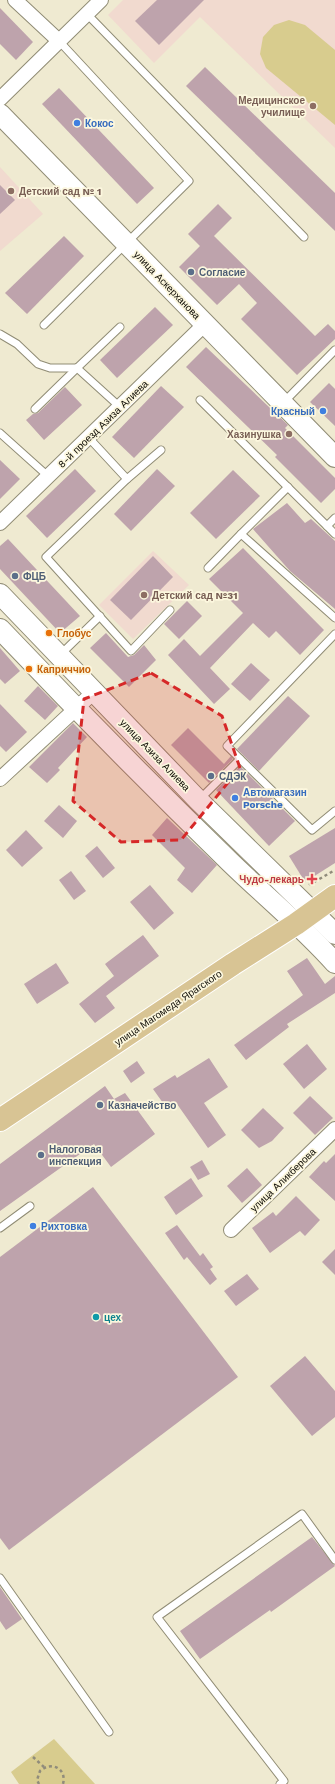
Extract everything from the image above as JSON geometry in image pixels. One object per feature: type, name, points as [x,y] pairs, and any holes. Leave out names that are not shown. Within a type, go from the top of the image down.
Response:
[{"type":"main road","name":"улица Аскерханова","points":[[2,121],[127,244],[335,457]]},
{"type":"main road","name":"улица Азиза Алиева","points":[[0,594],[198,800],[305,918]]},
{"type":"main road","points":[[0,629],[182,815],[264,896],[335,934]]},
{"type":"main road","name":"улица Магомеда Ярагского","points":[[0,1120],[305,918],[335,896]]},
{"type":"main road","points":[[305,918],[316,942],[335,963]]},
{"type":"street","points":[[15,0],[59,41]]},
{"type":"street","points":[[0,99],[101,0]]},
{"type":"street","name":"8-й проезд Азиза Алиева","points":[[0,523],[205,324]]},
{"type":"street","points":[[0,779],[94,692]]},
{"type":"street","name":"улица Аликберова","points":[[231,1230],[335,1129]]},
{"type":"lane","points":[[86,14],[304,237]]},
{"type":"lane","points":[[44,325],[189,182],[59,41]]},
{"type":"lane","points":[[35,408],[120,327]]},
{"type":"lane","points":[[0,334],[17,344],[38,364],[50,368],[77,368],[120,407]]},
{"type":"lane","points":[[282,403],[335,350]]},
{"type":"lane","points":[[200,400],[335,534]]},
{"type":"lane","points":[[0,433],[49,477]]},
{"type":"lane","points":[[89,438],[127,479]]},
{"type":"lane","points":[[161,450],[127,479],[46,556],[131,651],[170,610]]},
{"type":"lane","points":[[208,568],[288,487]]},
{"type":"lane","points":[[327,526],[335,518]]},
{"type":"lane","points":[[241,534],[335,618]]},
{"type":"lane","points":[[59,656],[100,616]]},
{"type":"lane","points":[[335,634],[227,746],[312,830],[335,811]]},
{"type":"lane","points":[[198,800],[240,759]]},
{"type":"lane","points":[[0,1228],[30,1206]]},
{"type":"lane","points":[[280,1784],[284,1781],[157,1617],[302,1514],[335,1560]]},
{"type":"lane","points":[[0,1578],[109,1732]]},
{"type":"path","points":[[307,886],[335,870]]},
{"type":"path","points":[[33,1757],[44,1767]]},
{"type":"path","points":[[39,1784],[38,1775],[44,1767],[54,1766],[59,1768],[64,1774],[63,1784]]},
{"type":"highlighted area","points":[[151,673],[222,716],[240,768],[181,840],[121,842],[73,801],[84,699]]},
{"type":"shaded area","name":"Медицинское училище","points":[[123,0],[335,0],[335,148],[200,17],[154,63],[108,15]]},
{"type":"shaded area","points":[[289,20],[305,25],[335,50],[335,125],[266,68],[260,54],[263,37],[274,25]]},
{"type":"shaded area","name":"Детский сад № 1","points":[[0,167],[43,214],[0,251]]},
{"type":"shaded area","name":"Детский сад №31","points":[[153,551],[189,585],[133,639],[99,605]]},
{"type":"shaded area","points":[[54,1739],[95,1784],[19,1784],[11,1772]]},
{"type":"building","points":[[157,0],[204,0],[159,45],[135,21]]},
{"type":"building","points":[[0,8],[33,42],[16,60],[0,44]]},
{"type":"building","points":[[205,67],[335,193],[335,231],[186,86]]},
{"type":"building","points":[[59,88],[154,188],[137,204],[42,104]]},
{"type":"building","name":"Детский сад № 1","points":[[0,185],[15,200],[0,214]]},
{"type":"building","points":[[218,204],[232,218],[214,236],[315,336],[328,324],[335,331],[335,339],[297,375],[241,319],[257,303],[239,284],[217,305],[179,267],[200,246],[188,234]]},
{"type":"building","points":[[64,236],[84,256],[27,314],[5,293]]},
{"type":"building","points":[[155,307],[173,325],[117,378],[100,360]]},
{"type":"building","points":[[206,347],[288,425],[285,428],[335,478],[335,489],[321,503],[275,457],[277,455],[186,367]]},
{"type":"building","points":[[329,383],[335,389],[335,426],[310,402]]},
{"type":"building","points":[[161,386],[184,407],[134,458],[112,437]]},
{"type":"building","points":[[65,387],[82,405],[44,440],[26,420],[33,414],[38,413]]},
{"type":"building","points":[[0,460],[20,479],[0,499]]},
{"type":"building","points":[[75,469],[96,491],[47,538],[26,516]]},
{"type":"building","points":[[157,469],[175,486],[131,531],[114,514]]},
{"type":"building","points":[[233,470],[260,496],[216,539],[190,513]]},
{"type":"building","points":[[287,503],[305,523],[311,519],[335,541],[335,609],[290,571],[253,529]]},
{"type":"building","points":[[8,539],[80,616],[60,633],[0,569],[0,546]]},
{"type":"building","points":[[243,548],[324,630],[300,655],[276,631],[269,638],[253,623],[210,668],[230,689],[214,704],[168,655],[184,639],[200,656],[243,613],[209,579]]},
{"type":"building","points":[[153,556],[173,577],[131,620],[110,600]]},
{"type":"building","points":[[187,601],[202,616],[179,639],[164,624]]},
{"type":"building","points":[[106,633],[128,657],[134,655],[144,645],[156,660],[129,687],[90,648]]},
{"type":"building","points":[[0,648],[20,671],[5,684],[0,679]]},
{"type":"building","points":[[251,663],[270,680],[250,701],[231,684]]},
{"type":"building","points":[[38,686],[58,706],[45,720],[24,701]]},
{"type":"building","points":[[288,696],[310,716],[259,771],[237,749]]},
{"type":"building","points":[[0,704],[27,732],[6,752],[0,746]]},
{"type":"building","points":[[73,723],[87,737],[58,768],[60,770],[47,783],[29,767]]},
{"type":"building","points":[[188,728],[224,764],[231,756],[233,759],[209,783],[171,745]]},
{"type":"building","points":[[240,766],[295,821],[269,846],[216,790]]},
{"type":"building","points":[[59,805],[77,821],[63,838],[44,821]]},
{"type":"building","points":[[167,818],[217,865],[192,893],[177,880],[185,868],[152,835]]},
{"type":"building","points":[[335,828],[335,863],[305,882],[289,856]]},
{"type":"building","points":[[26,830],[43,848],[22,867],[6,850]]},
{"type":"building","points":[[97,846],[115,868],[103,878],[85,856]]},
{"type":"building","points":[[71,871],[86,891],[74,900],[59,880]]},
{"type":"building","points":[[150,885],[174,913],[154,930],[130,902]]},
{"type":"building","points":[[143,935],[159,956],[106,996],[115,1008],[95,1023],[79,1004],[114,976],[105,964]]},
{"type":"building","points":[[307,958],[325,984],[335,976],[335,993],[287,1024],[289,1027],[246,1060],[234,1045],[303,995],[287,971]]},
{"type":"building","points":[[56,963],[69,983],[37,1004],[24,984]]},
{"type":"building","points":[[307,1044],[327,1069],[304,1089],[283,1064]]},
{"type":"building","points":[[209,1058],[228,1087],[204,1103],[226,1135],[208,1148],[177,1104],[168,1110],[153,1089],[175,1075],[177,1078]]},
{"type":"building","points":[[137,1061],[145,1073],[131,1083],[123,1071]]},
{"type":"building","points":[[105,1086],[114,1099],[125,1093],[155,1134],[111,1167],[94,1144],[0,1211],[0,1164]]},
{"type":"building","points":[[310,1096],[333,1118],[315,1135],[293,1113]]},
{"type":"building","points":[[263,1108],[284,1128],[272,1141],[259,1148],[241,1130]]},
{"type":"building","points":[[335,1154],[335,1201],[309,1177],[324,1161],[326,1163]]},
{"type":"building","points":[[202,1160],[210,1174],[198,1180],[190,1167]]},
{"type":"building","points":[[247,1168],[262,1185],[242,1203],[227,1186]]},
{"type":"building","points":[[191,1178],[203,1196],[176,1215],[164,1197]]},
{"type":"building","name":"цех","points":[[93,1187],[238,1377],[9,1550],[0,1538],[0,1257]]},
{"type":"building","points":[[296,1196],[320,1220],[305,1236],[300,1231],[270,1253],[252,1228],[273,1212],[276,1216]]},
{"type":"building","points":[[177,1225],[200,1256],[203,1253],[213,1267],[210,1269],[217,1279],[210,1285],[187,1257],[184,1260],[165,1233]]},
{"type":"building","points":[[335,1249],[335,1275],[322,1262]]},
{"type":"building","points":[[247,1274],[259,1289],[236,1306],[224,1291]]},
{"type":"building","points":[[305,1356],[335,1391],[335,1417],[312,1436],[270,1386]]},
{"type":"building","points":[[312,1537],[335,1566],[271,1612],[270,1610],[200,1659],[180,1631]]},
{"type":"building","points":[[0,1587],[22,1619],[6,1630],[0,1621]]},
{"type":"place","name":"Медицинское училище","points":[[313,106]]},
{"type":"place","name":"Кокос","points":[[77,123]]},
{"type":"place","name":"Детский сад № 1","points":[[11,191]]},
{"type":"place","name":"Согласие","points":[[191,272]]},
{"type":"place","name":"Красный","points":[[323,411]]},
{"type":"place","name":"Хазинушка","points":[[289,434]]},
{"type":"place","name":"ФЦБ","points":[[15,576]]},
{"type":"place","name":"Детский сад №31","points":[[144,595]]},
{"type":"place","name":"Глобус","points":[[49,633]]},
{"type":"place","name":"Каприччио","points":[[29,669]]},
{"type":"place","name":"СДЭК","points":[[211,776]]},
{"type":"place","name":"Автомагазин Porsche","points":[[235,798]]},
{"type":"place","name":"Чудо-лекарь","points":[[312,879]]},
{"type":"place","name":"Казначейство","points":[[100,1105]]},
{"type":"place","name":"Налоговая инспекция","points":[[41,1155]]},
{"type":"place","name":"Рихтовка","points":[[33,1226]]},
{"type":"place","name":"цех","points":[[96,1317]]}]
